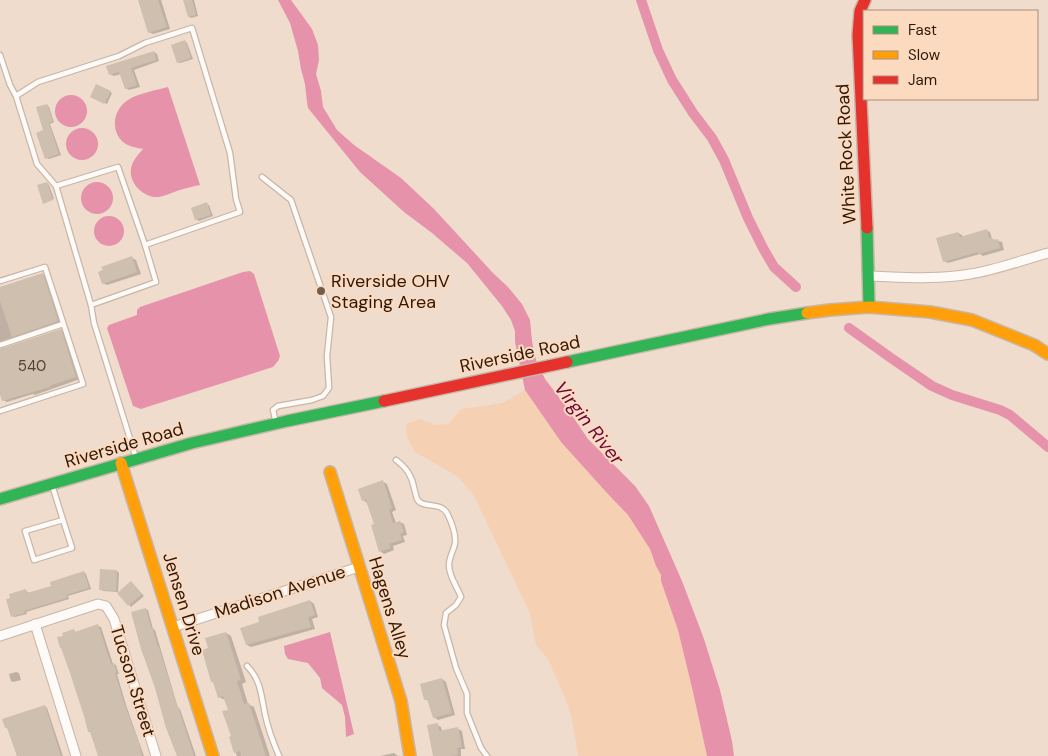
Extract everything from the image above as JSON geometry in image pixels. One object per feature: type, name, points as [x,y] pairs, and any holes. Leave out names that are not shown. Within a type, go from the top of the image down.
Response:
[{"type":"main road","name":"White Rock Road","points":[[865,0],[860,11],[858,36],[869,307]]},
{"type":"main road","name":"Riverside Road","points":[[0,499],[192,442],[769,319],[830,310],[869,307],[930,312],[972,320],[1034,345],[1048,354]]},
{"type":"main road","name":"Jensen Drive","points":[[121,463],[213,756]]},
{"type":"main road","name":"Hagens Alley","points":[[330,472],[401,701],[410,756]]},
{"type":"street","points":[[869,276],[938,278],[970,274],[1048,253]]},
{"type":"street","name":"Madison Avenue","points":[[173,627],[359,567]]},
{"type":"street","name":"Tucson Street","points":[[35,624],[98,604],[106,606],[114,619],[156,756]]},
{"type":"street","points":[[0,636],[35,624],[76,756]]},
{"type":"lane","points":[[16,96],[38,82],[118,56],[145,42],[192,28],[230,153],[236,199],[240,212],[145,245]]},
{"type":"lane","points":[[0,55],[10,86],[16,96],[37,164],[56,186],[91,305],[94,323],[136,458]]},
{"type":"lane","points":[[56,186],[118,167],[156,282],[91,305]]},
{"type":"lane","points":[[262,177],[291,200],[331,317],[328,356],[329,388],[322,396],[312,400],[278,406],[273,410],[276,423]]},
{"type":"lane","points":[[0,281],[45,267],[83,384],[0,411]]},
{"type":"lane","points":[[0,345],[63,324]]},
{"type":"lane","points":[[396,460],[404,465],[412,478],[417,499],[422,504],[437,505],[446,512],[453,528],[455,542],[449,563],[450,577],[458,588],[461,597],[456,605],[446,613],[444,625],[456,668],[467,694],[467,712],[481,748],[487,756]]},
{"type":"lane","points":[[52,484],[72,548],[34,560],[25,531],[63,520]]},
{"type":"lane","points":[[247,666],[254,674],[262,693],[272,740],[279,756]]},
{"type":"shaded area","points":[[278,0],[291,0],[312,29],[318,45],[319,60],[316,74],[323,107],[337,130],[354,145],[401,178],[434,209],[508,287],[522,304],[530,320],[536,360],[545,379],[588,439],[635,486],[649,506],[682,581],[704,639],[720,690],[734,756],[707,756],[678,630],[661,581],[661,575],[650,549],[628,515],[561,442],[525,390],[515,342],[515,331],[511,320],[502,306],[467,263],[404,212],[360,172],[308,108],[298,51],[290,23]]},
{"type":"shaded area","points":[[168,87],[200,185],[164,196],[154,197],[140,191],[132,179],[132,166],[143,149],[122,141],[116,130],[115,119],[119,108],[128,100],[141,94]]},
{"type":"shaded area","points":[[71,95],[82,100],[87,111],[82,122],[71,127],[60,122],[55,111],[60,100]]},
{"type":"shaded area","points":[[82,128],[93,133],[98,144],[93,155],[82,160],[71,155],[66,144],[71,133]]},
{"type":"shaded area","points":[[97,182],[108,187],[113,198],[108,209],[97,214],[86,209],[81,198],[86,187]]},
{"type":"shaded area","points":[[109,216],[120,220],[124,231],[120,242],[109,246],[98,242],[94,231],[98,220]]},
{"type":"shaded area","points":[[250,271],[254,274],[280,356],[273,367],[141,409],[133,406],[107,328],[109,325],[137,315],[137,310],[140,307]]},
{"type":"shaded area","points":[[525,390],[561,442],[628,515],[650,549],[661,575],[661,581],[678,630],[707,756],[578,756],[572,718],[566,700],[548,659],[536,645],[530,613],[473,494],[457,476],[415,452],[407,437],[406,424],[420,419],[435,425],[448,424],[462,409],[503,403]]},
{"type":"shaded area","points":[[330,632],[354,734],[346,737],[342,705],[322,688],[320,678],[308,663],[288,659],[285,654],[284,646]]},
{"type":"building","points":[[138,0],[158,0],[167,27],[148,33]]},
{"type":"building","points":[[183,0],[192,0],[196,15],[188,17]]},
{"type":"building","points":[[185,40],[191,58],[177,63],[171,45]]},
{"type":"building","points":[[154,51],[156,60],[131,68],[137,85],[125,89],[119,72],[109,75],[106,66]]},
{"type":"building","points":[[96,84],[111,91],[104,104],[90,97]]},
{"type":"building","points":[[47,104],[53,121],[49,123],[59,154],[45,159],[36,133],[43,130],[36,107]]},
{"type":"building","points":[[47,182],[53,200],[43,204],[37,185]]},
{"type":"building","points":[[207,202],[211,215],[195,220],[191,208]]},
{"type":"building","points":[[987,229],[989,238],[992,237],[993,240],[998,239],[1000,248],[943,262],[936,238],[958,232],[960,237]]},
{"type":"building","points":[[132,256],[137,272],[102,284],[98,272],[103,270],[101,267]]},
{"type":"building","points":[[43,273],[58,321],[12,337],[0,301],[0,287]]},
{"type":"building","points":[[61,329],[76,377],[2,401],[0,395],[0,349]]},
{"type":"building","points":[[383,480],[392,508],[389,510],[393,523],[400,521],[404,532],[400,534],[402,540],[389,544],[391,548],[379,552],[371,525],[374,524],[366,500],[362,501],[358,489]]},
{"type":"building","points":[[100,569],[117,570],[116,591],[99,590]]},
{"type":"building","points":[[84,571],[89,588],[66,595],[67,598],[24,611],[25,613],[11,617],[6,599],[10,598],[9,594],[26,589],[27,593],[51,586],[50,582]]},
{"type":"building","points":[[131,581],[142,594],[128,606],[117,593]]},
{"type":"building","points":[[310,600],[315,615],[308,617],[311,627],[246,645],[240,628],[259,622],[258,617]]},
{"type":"building","points":[[146,608],[194,756],[177,756],[166,728],[131,612]]},
{"type":"building","points":[[98,624],[111,664],[114,663],[124,703],[142,756],[98,756],[60,648],[57,637],[63,636],[62,633],[74,629],[75,632]]},
{"type":"building","points":[[226,632],[241,680],[237,681],[244,704],[249,703],[266,756],[241,756],[240,751],[234,753],[229,737],[231,736],[222,711],[228,710],[223,696],[218,698],[213,682],[211,682],[202,650],[208,648],[205,638]]},
{"type":"building","points":[[442,678],[452,713],[433,718],[427,699],[424,700],[420,684]]},
{"type":"building","points":[[45,705],[61,756],[17,756],[2,719]]},
{"type":"building","points":[[438,723],[439,731],[458,727],[462,747],[457,748],[458,755],[433,756],[427,725]]},
{"type":"waterway","points":[[641,0],[658,50],[672,80],[712,138],[724,160],[748,218],[774,267],[796,287]]},
{"type":"waterway","points":[[849,328],[932,386],[1010,415],[1048,447]]},
{"type":"traffic: fast","points":[[867,228],[869,307]]},
{"type":"traffic: fast","points":[[567,362],[769,319],[807,313]]},
{"type":"traffic: fast","points":[[0,499],[192,443],[384,401]]},
{"type":"traffic: slow","points":[[807,313],[869,307],[930,312],[972,320],[1034,345],[1048,354]]},
{"type":"traffic: slow","points":[[121,463],[213,756]]},
{"type":"traffic: slow","points":[[330,472],[401,701],[410,756]]},
{"type":"traffic: jam","points":[[865,0],[860,11],[858,35],[867,228]]},
{"type":"traffic: jam","points":[[384,401],[567,362]]},
{"type":"place","name":"Riverside OHV Staging Area","points":[[321,291]]},
{"type":"water label","name":"Virgin River","points":[[589,423]]}]
